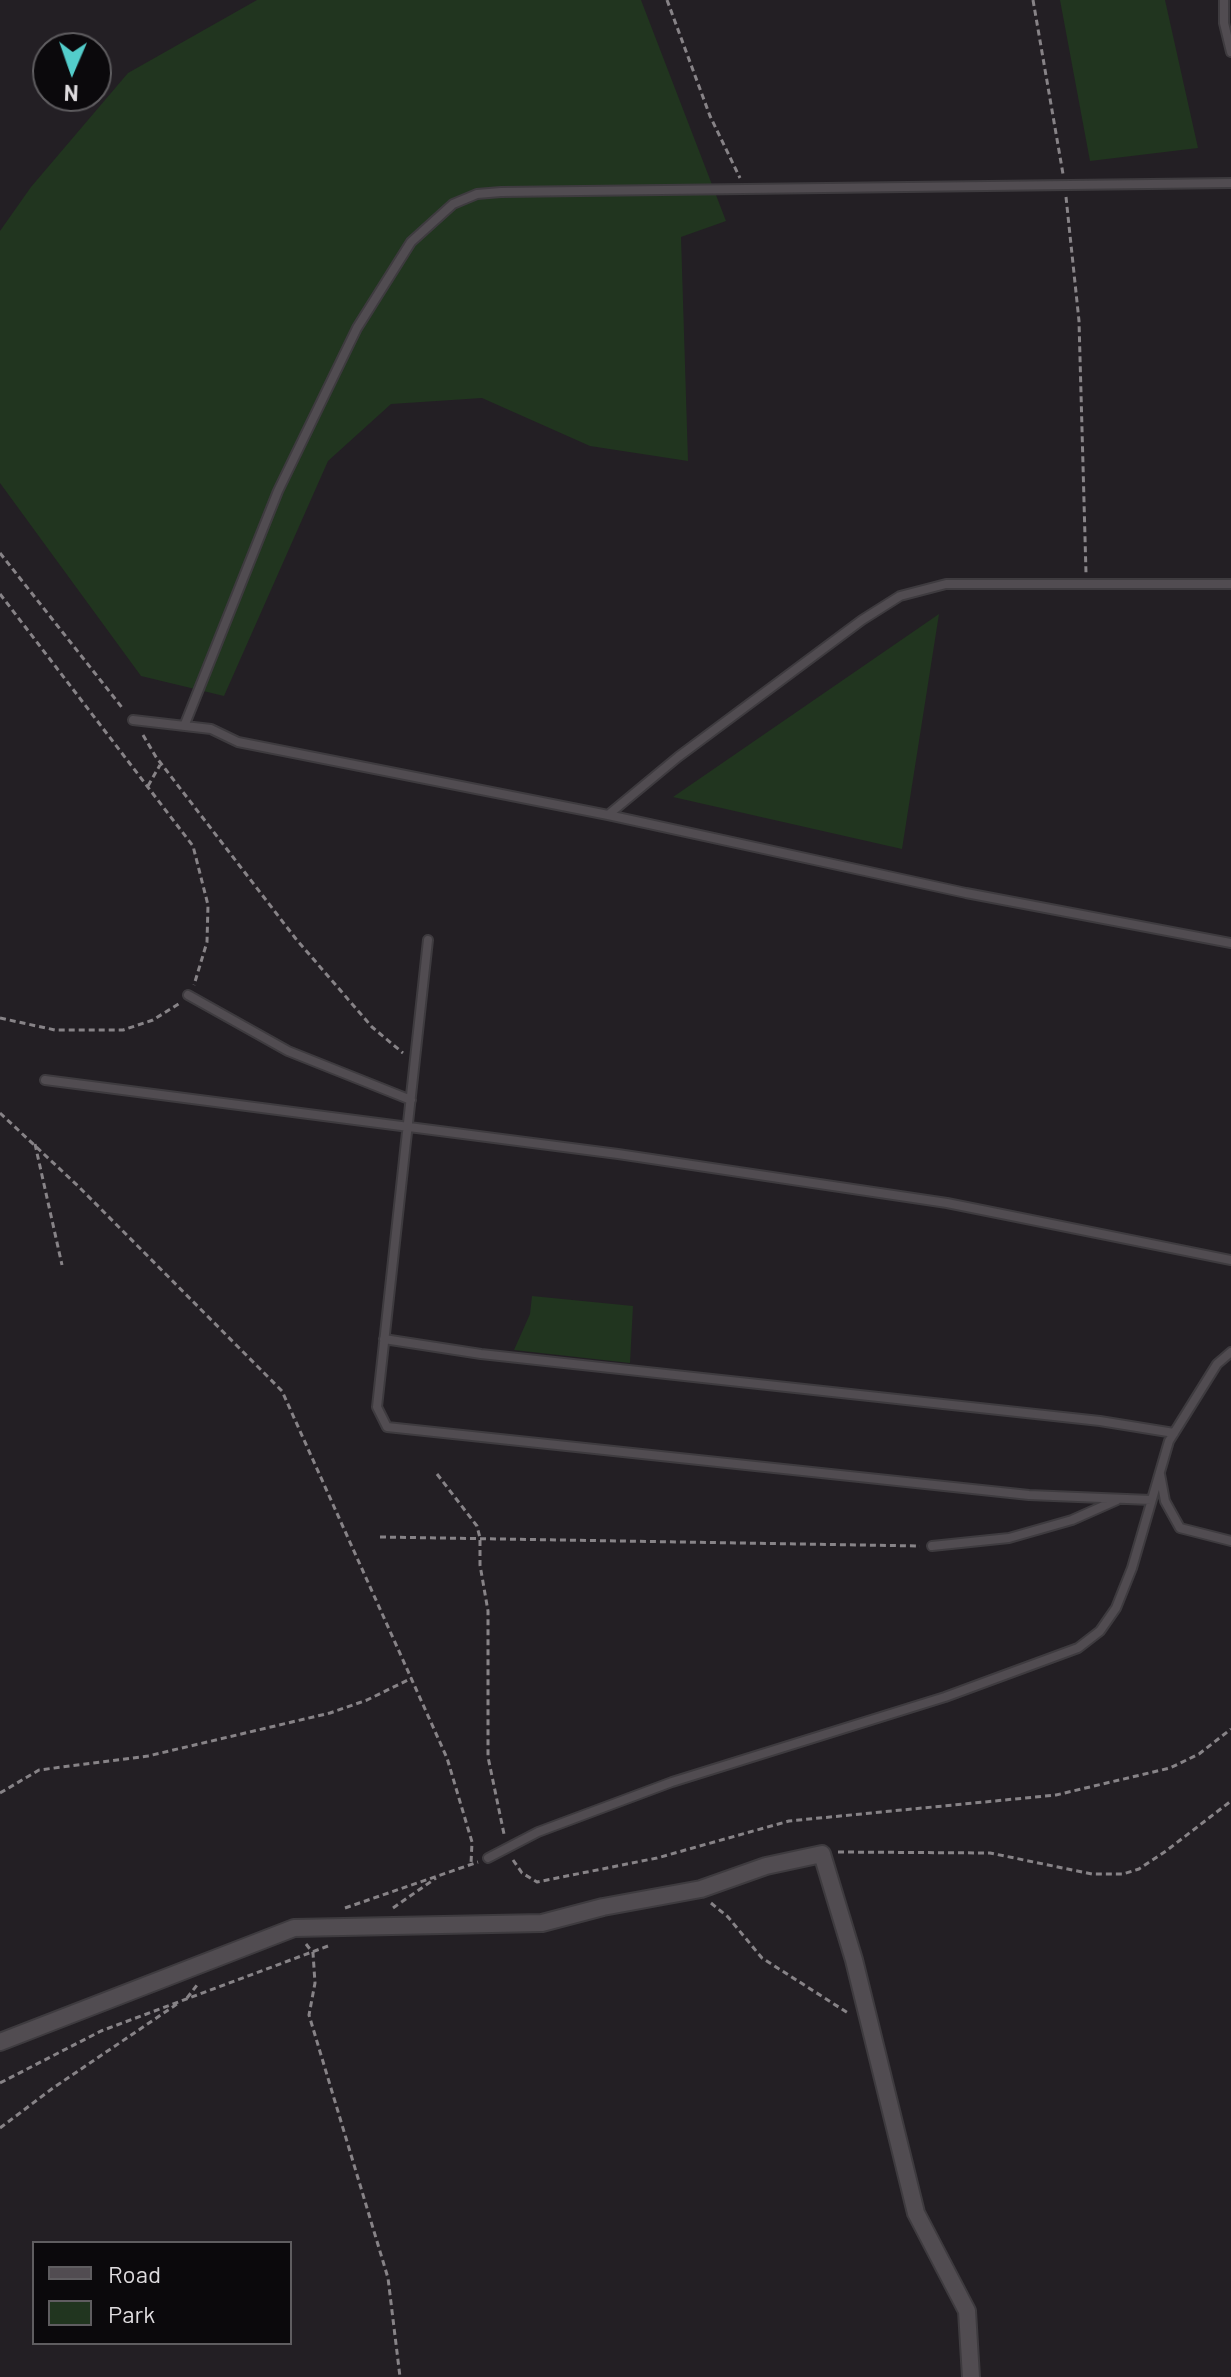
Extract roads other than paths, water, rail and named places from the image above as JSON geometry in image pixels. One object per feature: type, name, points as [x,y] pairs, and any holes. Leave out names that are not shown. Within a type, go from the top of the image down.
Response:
[{"type":"street","points":[[0,2042],[294,1928],[542,1923],[603,1907],[701,1889],[766,1866],[822,1854],[871,2028],[916,2213],[967,2311],[971,2377]]},
{"type":"lane","points":[[1224,0],[1224,23],[1231,52]]},
{"type":"lane","points":[[185,724],[239,583],[316,407],[388,274],[411,242],[436,217],[477,194],[745,187],[1231,183]]},
{"type":"lane","points":[[608,815],[678,757],[862,620],[900,596],[946,584],[1231,584]]},
{"type":"lane","points":[[133,720],[185,724],[226,733],[238,742],[608,815],[950,890],[1231,943]]},
{"type":"lane","points":[[428,940],[377,1407],[387,1427],[1029,1495],[1151,1500]]},
{"type":"lane","points":[[188,995],[288,1051],[411,1100]]},
{"type":"lane","points":[[45,1080],[618,1154],[947,1203],[1231,1260]]},
{"type":"lane","points":[[384,1339],[481,1354],[1039,1413],[1174,1433]]},
{"type":"lane","points":[[488,1858],[538,1832],[642,1792],[945,1697],[1078,1648],[1100,1631],[1116,1608],[1132,1568],[1159,1471],[1174,1433],[1217,1364],[1231,1352]]},
{"type":"lane","points":[[1159,1471],[1165,1501],[1180,1528],[1231,1541]]},
{"type":"lane","points":[[932,1546],[1009,1538],[1072,1520],[1120,1499]]}]
